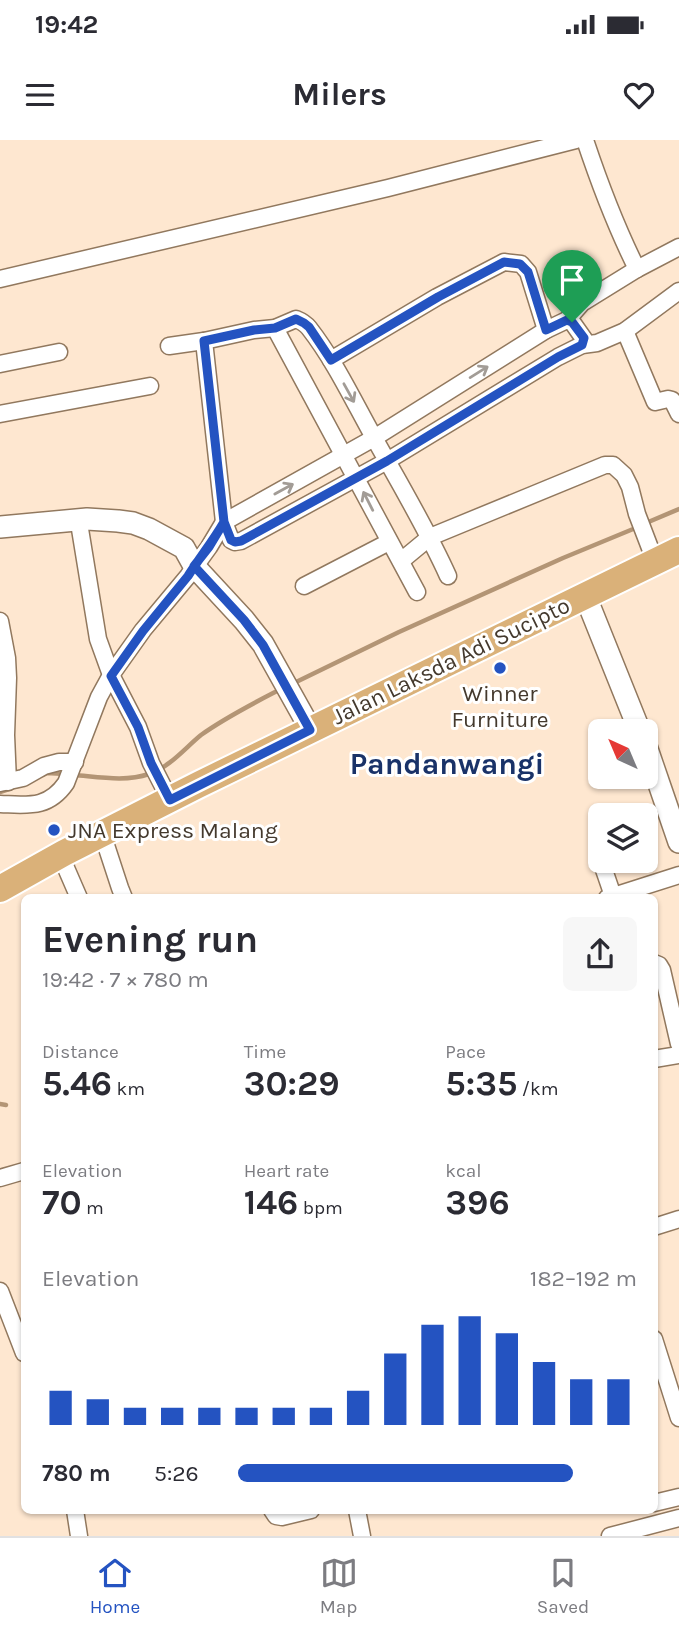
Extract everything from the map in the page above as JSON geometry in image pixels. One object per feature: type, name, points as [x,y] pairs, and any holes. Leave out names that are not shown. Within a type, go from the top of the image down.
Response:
[{"type":"main road","name":"Jalan Laksda Adi Sucipto","points":[[0,889],[103,833],[165,790],[310,730],[667,556]]},
{"type":"street","points":[[0,279],[388,188],[576,140]]},
{"type":"street","points":[[585,140],[608,206],[637,270]]},
{"type":"street","points":[[0,804],[39,803],[50,800],[61,791],[99,696],[111,676],[209,547],[224,522],[374,438],[546,330],[567,320],[582,303],[679,247]]},
{"type":"street","points":[[331,360],[504,262],[520,264],[528,272],[546,330]]},
{"type":"street","points":[[204,341],[224,522],[231,540],[235,542],[387,461],[558,357],[582,345],[597,343],[625,331],[679,291]]},
{"type":"street","points":[[169,346],[275,328],[296,319],[304,323],[331,360],[419,522],[430,537],[448,576]]},
{"type":"street","points":[[567,320],[572,322],[584,338],[582,345]]},
{"type":"street","points":[[275,328],[417,592]]},
{"type":"street","points":[[625,331],[655,402],[672,400],[678,410]]},
{"type":"street","points":[[0,364],[59,352]]},
{"type":"street","points":[[0,414],[150,386]]},
{"type":"street","points":[[401,561],[430,537],[605,465],[613,465],[624,475],[645,535],[667,556]]},
{"type":"street","points":[[0,527],[87,519],[118,520],[149,529],[184,548],[194,566],[244,620],[263,645],[310,730]]},
{"type":"street","points":[[80,529],[98,639],[111,676],[138,727],[151,763],[165,790]]},
{"type":"street","points":[[304,586],[389,542]]},
{"type":"street","points":[[585,595],[635,719]]},
{"type":"street","points":[[0,621],[8,678],[4,783],[23,778],[44,766],[59,762],[74,763]]},
{"type":"street","points":[[658,781],[679,842]]},
{"type":"street","points":[[103,833],[122,894]]},
{"type":"street","points":[[64,853],[66,868],[77,894]]},
{"type":"street","points":[[603,873],[609,894]]},
{"type":"street","points":[[619,894],[679,874]]},
{"type":"street","points":[[658,965],[662,970],[679,1044]]},
{"type":"street","points":[[658,1058],[679,1055]]},
{"type":"street","points":[[0,1178],[21,1172]]},
{"type":"street","points":[[658,1226],[679,1219]]},
{"type":"street","points":[[0,1291],[21,1345]]},
{"type":"street","points":[[658,1352],[679,1418]]},
{"type":"street","points":[[658,1502],[679,1497]]},
{"type":"street","points":[[76,1514],[79,1536]]},
{"type":"street","points":[[275,1514],[282,1517],[294,1514]]},
{"type":"street","points":[[358,1514],[362,1536]]},
{"type":"street","points":[[610,1536],[679,1518]]},
{"type":"waterway","points":[[646,523],[679,509]]},
{"type":"waterway","points":[[292,684],[399,632],[638,527]]},
{"type":"waterway","points":[[74,775],[122,778],[157,771],[211,728],[281,689]]},
{"type":"waterway","points":[[43,775],[65,774]]},
{"type":"waterway","points":[[0,792],[12,788]]},
{"type":"waterway","points":[[0,1104],[6,1105]]},
{"type":"place","name":"Winner Furniture","points":[[500,668]]},
{"type":"place","name":"JNA Express Malang","points":[[54,830]]},
{"type":"district","name":"Pandanwangi","points":[[447,764]]},
{"type":"route","points":[[572,322],[567,320],[546,330],[528,272],[520,264],[504,262],[331,360],[309,327],[296,319],[275,328],[204,341],[224,522],[209,547],[194,566],[188,576],[111,676],[138,727],[151,763],[170,800],[310,730],[263,645],[244,620],[194,566],[224,522],[231,540],[241,541],[387,461],[582,345],[584,338],[572,322]]}]
